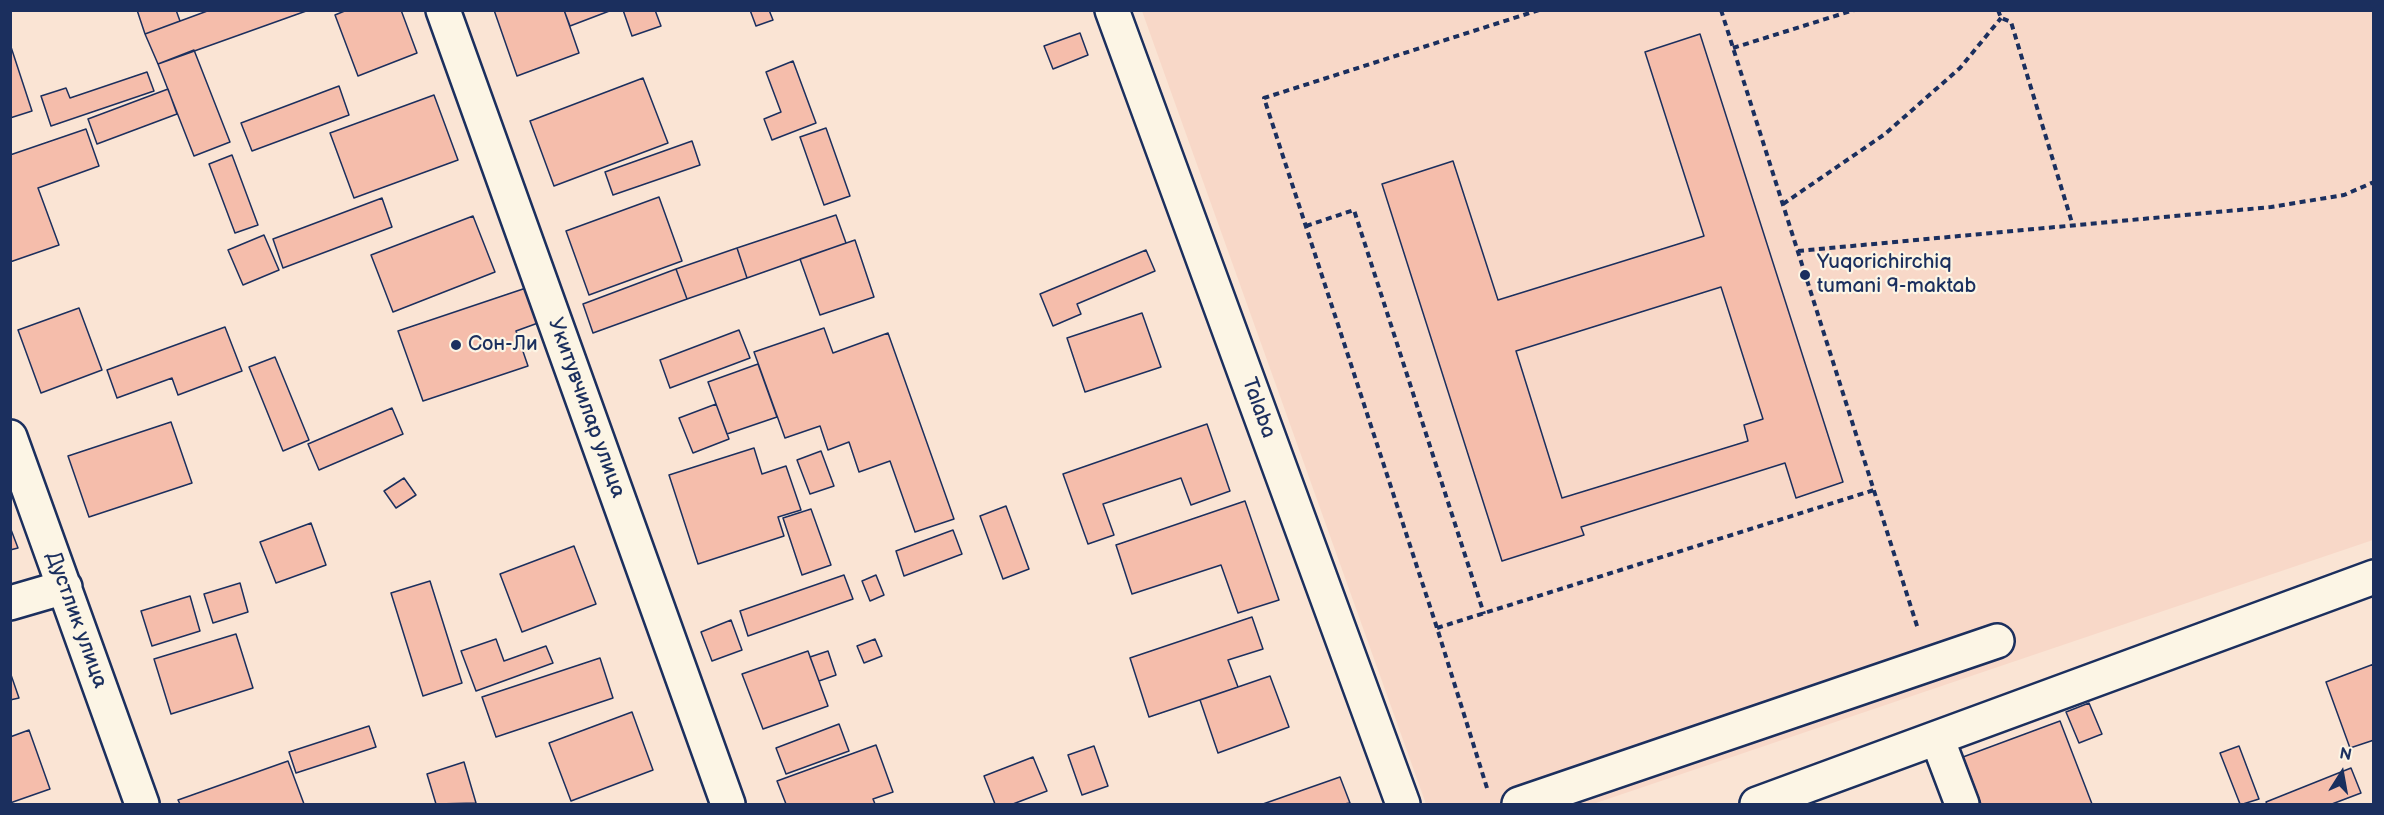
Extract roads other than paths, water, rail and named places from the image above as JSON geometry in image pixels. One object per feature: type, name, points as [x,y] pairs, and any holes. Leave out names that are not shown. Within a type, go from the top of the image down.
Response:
[{"type":"street","name":"Укитувчилар улица","points":[[443,10],[728,804]]},
{"type":"street","name":"Talaba","points":[[1113,10],[1403,804]]},
{"type":"street","name":"Дустлик улица","points":[[10,437],[142,804]]},
{"type":"street","points":[[1757,804],[2373,577]]},
{"type":"street","points":[[10,603],[65,587]]},
{"type":"street","points":[[1519,804],[1997,641]]},
{"type":"street","points":[[1937,738],[1962,804]]},
{"type":"place","name":"Yuqorichirchiq tumani 9-maktab","points":[[1805,275]]},
{"type":"place","name":"Сон-Ли","points":[[456,345]]}]
